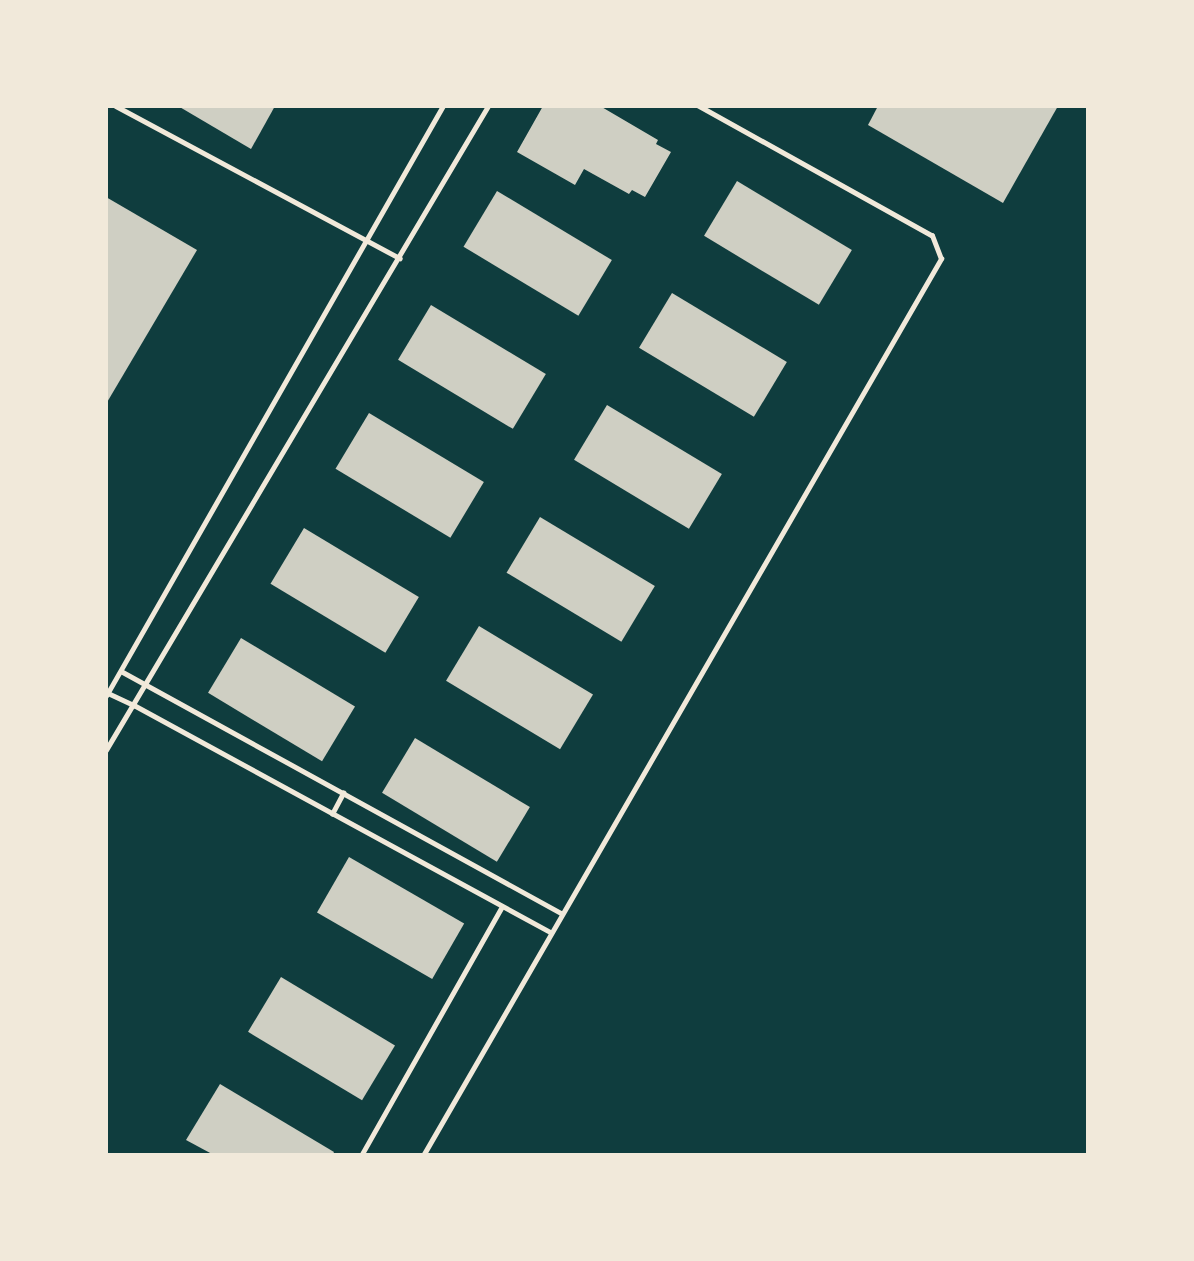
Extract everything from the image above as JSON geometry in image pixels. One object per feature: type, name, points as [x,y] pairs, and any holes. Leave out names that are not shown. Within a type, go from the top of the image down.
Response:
[{"type":"lane","points":[[116,106],[400,258]]},
{"type":"lane","points":[[443,106],[107,694],[134,705],[502,908],[550,932]]},
{"type":"lane","points":[[106,750],[147,686],[488,106]]},
{"type":"lane","points":[[423,1155],[941,259],[932,236],[698,106]]},
{"type":"lane","points":[[121,671],[561,913]]},
{"type":"lane","points":[[332,814],[343,793]]},
{"type":"lane","points":[[362,1155],[502,908]]},
{"type":"building","points":[[178,106],[275,106],[251,149]]},
{"type":"building","points":[[543,106],[600,106],[658,140],[656,144],[671,152],[645,197],[632,190],[629,194],[584,169],[575,185],[517,152]]},
{"type":"building","points":[[878,106],[1058,106],[1003,203],[868,125]]},
{"type":"building","points":[[737,181],[852,250],[819,305],[704,236]]},
{"type":"building","points":[[497,191],[612,260],[578,316],[464,247]]},
{"type":"building","points":[[106,197],[197,250],[106,404]]},
{"type":"building","points":[[672,293],[787,362],[754,417],[639,348]]},
{"type":"building","points":[[431,305],[546,374],[513,429],[398,360]]},
{"type":"building","points":[[607,405],[722,474],[689,529],[574,460]]},
{"type":"building","points":[[369,413],[484,482],[450,538],[336,469]]},
{"type":"building","points":[[540,517],[655,586],[621,642],[507,573]]},
{"type":"building","points":[[304,528],[419,597],[385,653],[271,584]]},
{"type":"building","points":[[479,626],[593,695],[560,749],[446,681]]},
{"type":"building","points":[[241,638],[355,707],[322,761],[208,693]]},
{"type":"building","points":[[415,738],[530,807],[497,862],[382,793]]},
{"type":"building","points":[[349,857],[464,924],[432,979],[317,912]]},
{"type":"building","points":[[281,977],[395,1046],[362,1100],[248,1032]]},
{"type":"building","points":[[220,1084],[334,1152],[333,1154],[212,1154],[186,1140]]}]
